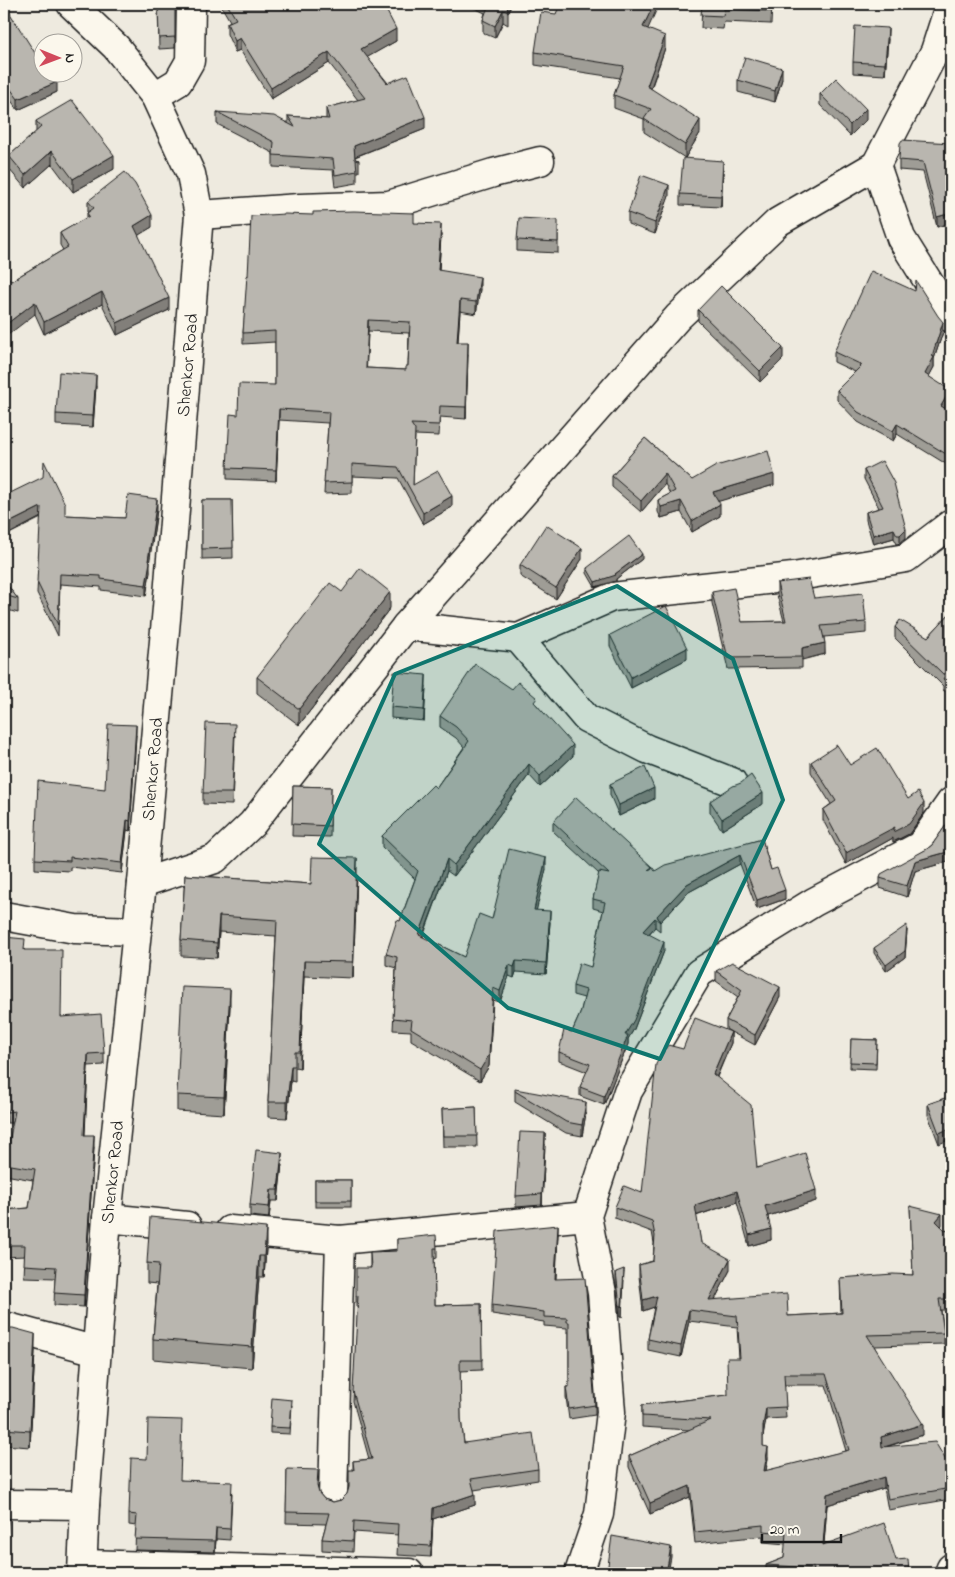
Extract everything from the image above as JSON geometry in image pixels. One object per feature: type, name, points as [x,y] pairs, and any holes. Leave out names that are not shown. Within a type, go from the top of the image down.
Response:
[{"type":"street","name":"Shenkor Road","points":[[71,4],[116,47],[155,96],[191,174],[199,216],[168,598],[142,883],[107,1218],[84,1505],[82,1569]]},
{"type":"street","points":[[155,96],[178,82],[190,61],[191,4]]},
{"type":"street","points":[[142,883],[215,858],[252,824],[406,626],[678,317],[778,222],[876,165],[935,51],[950,4]]},
{"type":"street","points":[[199,216],[300,208],[389,205],[540,161]]},
{"type":"street","points":[[876,165],[901,238],[951,318]]},
{"type":"street","points":[[406,626],[518,638],[612,597],[793,577],[906,558],[951,524]]},
{"type":"street","points":[[518,638],[586,718],[647,749],[732,782]]},
{"type":"street","points":[[579,1573],[598,1514],[611,1412],[602,1293],[587,1216],[628,1091],[699,973],[814,902],[920,846],[951,802]]},
{"type":"street","points":[[4,916],[75,929],[137,931]]},
{"type":"street","points":[[107,1218],[340,1240],[587,1216]]},
{"type":"street","points":[[334,1497],[340,1240]]},
{"type":"street","points":[[4,1326],[97,1351]]},
{"type":"street","points":[[4,1504],[84,1505]]},
{"type":"street","points":[[949,1573],[951,1568]]},
{"type":"street","points":[[82,1569],[409,1573]]},
{"type":"highlighted area","points":[[617,586],[733,659],[783,800],[660,1059],[508,1008],[319,844],[395,674]]},
{"type":"building","points":[[4,4],[32,48],[32,82],[57,82],[18,99],[4,80]]},
{"type":"building","points":[[158,4],[175,4],[175,37],[159,38]]},
{"type":"building","points":[[227,4],[383,4],[396,29],[361,49],[387,83],[408,75],[425,117],[354,146],[355,159],[359,160],[356,160],[357,171],[335,175],[333,159],[273,155],[274,142],[217,112],[274,116],[295,127],[288,116],[329,119],[326,108],[365,98],[329,52],[271,88],[240,38],[235,41],[227,23],[236,19]]},
{"type":"building","points":[[489,4],[507,4],[508,12],[503,10],[495,26],[483,20]]},
{"type":"building","points":[[560,4],[654,4],[643,27],[665,36],[647,86],[700,120],[685,145],[644,119],[651,109],[614,95],[624,66],[535,52],[541,12],[556,14]]},
{"type":"building","points":[[702,4],[771,4],[771,11],[724,9],[723,16],[701,15]]},
{"type":"building","points":[[855,26],[888,28],[885,64],[853,62]]},
{"type":"building","points":[[947,54],[951,54],[951,143],[950,84],[946,84]]},
{"type":"building","points":[[745,57],[782,68],[775,91],[738,80]]},
{"type":"building","points":[[836,78],[866,109],[850,125],[820,94]]},
{"type":"building","points":[[72,100],[114,155],[73,179],[52,151],[25,175],[9,156],[41,127],[36,121]]},
{"type":"building","points":[[902,140],[951,143],[951,213],[937,217],[923,162],[899,160],[900,143]]},
{"type":"building","points":[[683,158],[723,161],[721,196],[680,194]]},
{"type":"building","points":[[125,172],[135,184],[152,215],[134,226],[169,298],[117,323],[102,292],[44,322],[35,302],[4,326],[4,271],[11,281],[68,247],[60,233],[89,216],[87,213],[94,208],[88,201]]},
{"type":"building","points":[[641,175],[669,185],[655,223],[628,213]]},
{"type":"building","points":[[313,212],[414,213],[414,223],[441,224],[438,270],[480,277],[476,302],[460,300],[457,342],[468,342],[466,407],[440,406],[439,425],[411,424],[415,430],[413,485],[438,471],[452,496],[423,513],[398,467],[352,464],[352,482],[324,483],[329,412],[279,409],[276,470],[227,468],[230,414],[238,415],[239,384],[275,385],[275,331],[243,333],[251,216],[313,215]],"holes":[[[368,320],[410,322],[408,366],[406,366],[406,370],[366,368]]]},
{"type":"building","points":[[519,218],[558,220],[558,242],[517,240]]},
{"type":"building","points":[[871,271],[915,291],[916,281],[943,322],[932,356],[934,357],[925,374],[950,390],[941,406],[951,412],[951,457],[897,424],[893,431],[858,412],[837,390],[862,365],[834,352]]},
{"type":"building","points":[[721,286],[783,348],[760,371],[698,310]]},
{"type":"building","points":[[59,372],[96,375],[93,416],[56,414]]},
{"type":"building","points":[[645,438],[692,480],[716,466],[768,451],[774,474],[713,492],[720,504],[692,521],[681,501],[661,507],[658,500],[675,491],[665,473],[641,501],[612,476]]},
{"type":"building","points":[[44,461],[65,504],[65,515],[125,518],[128,495],[157,499],[146,585],[101,579],[101,576],[60,574],[58,625],[37,582],[41,507],[9,523],[4,513],[4,496],[43,477]]},
{"type":"building","points":[[882,461],[894,483],[906,529],[900,535],[897,535],[894,529],[873,535],[866,512],[883,507],[864,470]]},
{"type":"building","points":[[4,480],[8,487],[4,490]]},
{"type":"building","points":[[202,500],[232,500],[233,548],[202,549]]},
{"type":"building","points":[[546,525],[582,548],[556,588],[520,565]]},
{"type":"building","points":[[629,536],[642,554],[616,575],[595,582],[587,568]]},
{"type":"building","points":[[360,568],[390,592],[299,709],[257,677],[330,583],[342,592]]},
{"type":"building","points":[[809,579],[814,598],[863,593],[866,622],[821,626],[825,643],[802,648],[802,657],[728,658],[712,592],[734,588],[742,622],[786,621],[777,583]]},
{"type":"building","points":[[4,581],[18,599],[4,595]]},
{"type":"building","points":[[666,606],[687,648],[631,677],[610,635]]},
{"type":"building","points":[[951,612],[951,645],[948,649],[951,651],[951,684],[943,679],[945,676],[895,627],[900,620],[928,637]]},
{"type":"building","points":[[475,664],[512,689],[518,682],[537,698],[534,702],[573,745],[540,776],[529,764],[454,865],[447,859],[419,935],[464,957],[479,914],[492,919],[509,849],[546,858],[534,910],[550,911],[546,963],[516,961],[514,967],[509,965],[500,991],[493,988],[489,1055],[480,1070],[411,1028],[412,1020],[393,1018],[397,957],[386,954],[397,920],[400,921],[418,871],[382,836],[433,785],[436,788],[469,741],[456,727],[440,716]]},
{"type":"building","points":[[394,672],[426,675],[424,710],[391,707]]},
{"type":"building","points":[[206,723],[235,724],[232,793],[203,793]]},
{"type":"building","points":[[108,724],[136,725],[130,821],[127,820],[122,863],[70,857],[70,861],[35,859],[38,781],[105,789]]},
{"type":"building","points":[[837,745],[850,765],[877,748],[908,799],[918,792],[924,803],[909,824],[893,832],[895,827],[846,853],[823,810],[836,801],[811,762]]},
{"type":"building","points":[[645,767],[654,788],[619,805],[610,784]]},
{"type":"building","points":[[751,775],[763,793],[722,819],[710,801]]},
{"type":"building","points":[[293,786],[331,787],[330,826],[292,824]]},
{"type":"building","points":[[576,797],[652,867],[648,870],[653,868],[655,871],[665,865],[762,839],[771,870],[777,868],[785,890],[757,900],[740,855],[687,884],[657,916],[660,922],[655,918],[643,931],[664,942],[634,1020],[625,1035],[628,1035],[604,1096],[580,1087],[590,1064],[559,1052],[564,1030],[572,1032],[580,1014],[586,990],[573,986],[579,963],[591,967],[605,902],[593,899],[599,872],[609,874],[553,822]]},
{"type":"building","points":[[951,818],[951,851],[915,861],[907,886],[880,878],[881,874],[932,845]]},
{"type":"building","points":[[312,857],[357,858],[353,962],[304,961],[300,1052],[295,1052],[295,1066],[291,1066],[287,1102],[268,1102],[277,920],[219,916],[217,943],[181,940],[185,875],[311,884]]},
{"type":"building","points":[[907,925],[905,951],[886,965],[874,948]]},
{"type":"building","points":[[4,937],[25,939],[24,950],[62,950],[61,1017],[101,1014],[104,1053],[88,1054],[84,1135],[94,1135],[84,1295],[54,1293],[56,1267],[24,1265],[25,1245],[4,1245],[4,1210],[29,1208],[35,1169],[5,1164],[15,1111],[7,1112],[4,1078]]},
{"type":"building","points":[[732,962],[780,987],[755,1035],[726,1020],[742,990],[716,971]]},
{"type":"building","points":[[182,987],[230,989],[224,1097],[177,1095]]},
{"type":"building","points":[[695,1018],[731,1032],[713,1074],[751,1105],[757,1168],[805,1153],[816,1190],[765,1206],[771,1229],[749,1235],[737,1191],[695,1205],[701,1243],[730,1259],[709,1300],[787,1294],[788,1316],[842,1313],[840,1278],[893,1274],[913,1275],[910,1206],[942,1214],[936,1221],[946,1231],[951,1227],[951,1299],[939,1299],[944,1333],[867,1335],[923,1424],[881,1437],[882,1447],[935,1442],[947,1462],[951,1488],[888,1499],[884,1477],[827,1494],[823,1545],[884,1523],[896,1560],[908,1559],[909,1573],[813,1573],[814,1568],[766,1565],[784,1558],[786,1533],[763,1531],[763,1525],[695,1532],[690,1486],[650,1503],[629,1456],[711,1420],[642,1416],[642,1405],[728,1395],[727,1358],[740,1358],[737,1316],[689,1310],[681,1346],[648,1339],[657,1296],[643,1300],[639,1265],[653,1261],[655,1236],[652,1221],[615,1207],[624,1186],[642,1193],[656,1064],[668,1045],[683,1049]],"holes":[[[784,1374],[826,1374],[849,1450],[764,1471],[768,1447],[763,1446],[763,1426],[766,1408],[786,1407]]]},
{"type":"building","points":[[851,1039],[877,1040],[876,1063],[850,1062]]},
{"type":"building","points":[[515,1089],[586,1102],[582,1125],[566,1122],[515,1091]]},
{"type":"building","points":[[951,1096],[951,1128],[939,1133],[928,1104]]},
{"type":"building","points":[[476,1107],[477,1136],[443,1136],[442,1109]]},
{"type":"building","points":[[520,1132],[545,1133],[542,1194],[516,1196]]},
{"type":"building","points":[[256,1150],[282,1153],[278,1190],[271,1190],[269,1207],[250,1205]]},
{"type":"building","points":[[315,1180],[351,1180],[351,1201],[315,1201]]},
{"type":"building","points":[[150,1217],[266,1228],[264,1256],[259,1256],[252,1347],[153,1339],[159,1264],[147,1263]]},
{"type":"building","points":[[558,1225],[555,1279],[585,1278],[595,1405],[569,1409],[566,1387],[569,1387],[569,1322],[567,1322],[567,1318],[544,1317],[544,1312],[492,1305],[497,1231]]},
{"type":"building","points":[[436,1235],[437,1248],[434,1248],[435,1305],[481,1304],[482,1360],[460,1360],[461,1419],[464,1443],[533,1433],[538,1469],[471,1479],[475,1494],[433,1508],[431,1546],[397,1544],[398,1524],[354,1521],[353,1541],[322,1539],[329,1513],[286,1512],[287,1469],[318,1470],[317,1486],[319,1493],[324,1499],[333,1502],[341,1500],[347,1494],[349,1470],[354,1470],[353,1461],[372,1459],[353,1391],[358,1296],[356,1296],[356,1268],[371,1268],[370,1252],[397,1251],[397,1239]]},
{"type":"building","points":[[624,1269],[622,1306],[620,1306],[616,1272]]},
{"type":"building","points":[[4,1328],[13,1328],[35,1334],[30,1431],[4,1429]]},
{"type":"building","points":[[272,1398],[292,1400],[290,1428],[270,1427]]},
{"type":"building","points":[[148,1419],[182,1420],[180,1480],[232,1482],[230,1529],[216,1528],[215,1541],[135,1539],[137,1515],[129,1514],[131,1458],[147,1459]]},
{"type":"building","points":[[4,1504],[8,1505],[4,1546]]},
{"type":"building","points":[[612,1536],[671,1547],[666,1573],[607,1573]]},
{"type":"building","points":[[133,1567],[212,1569],[212,1573],[192,1571],[192,1573],[132,1573]]}]
